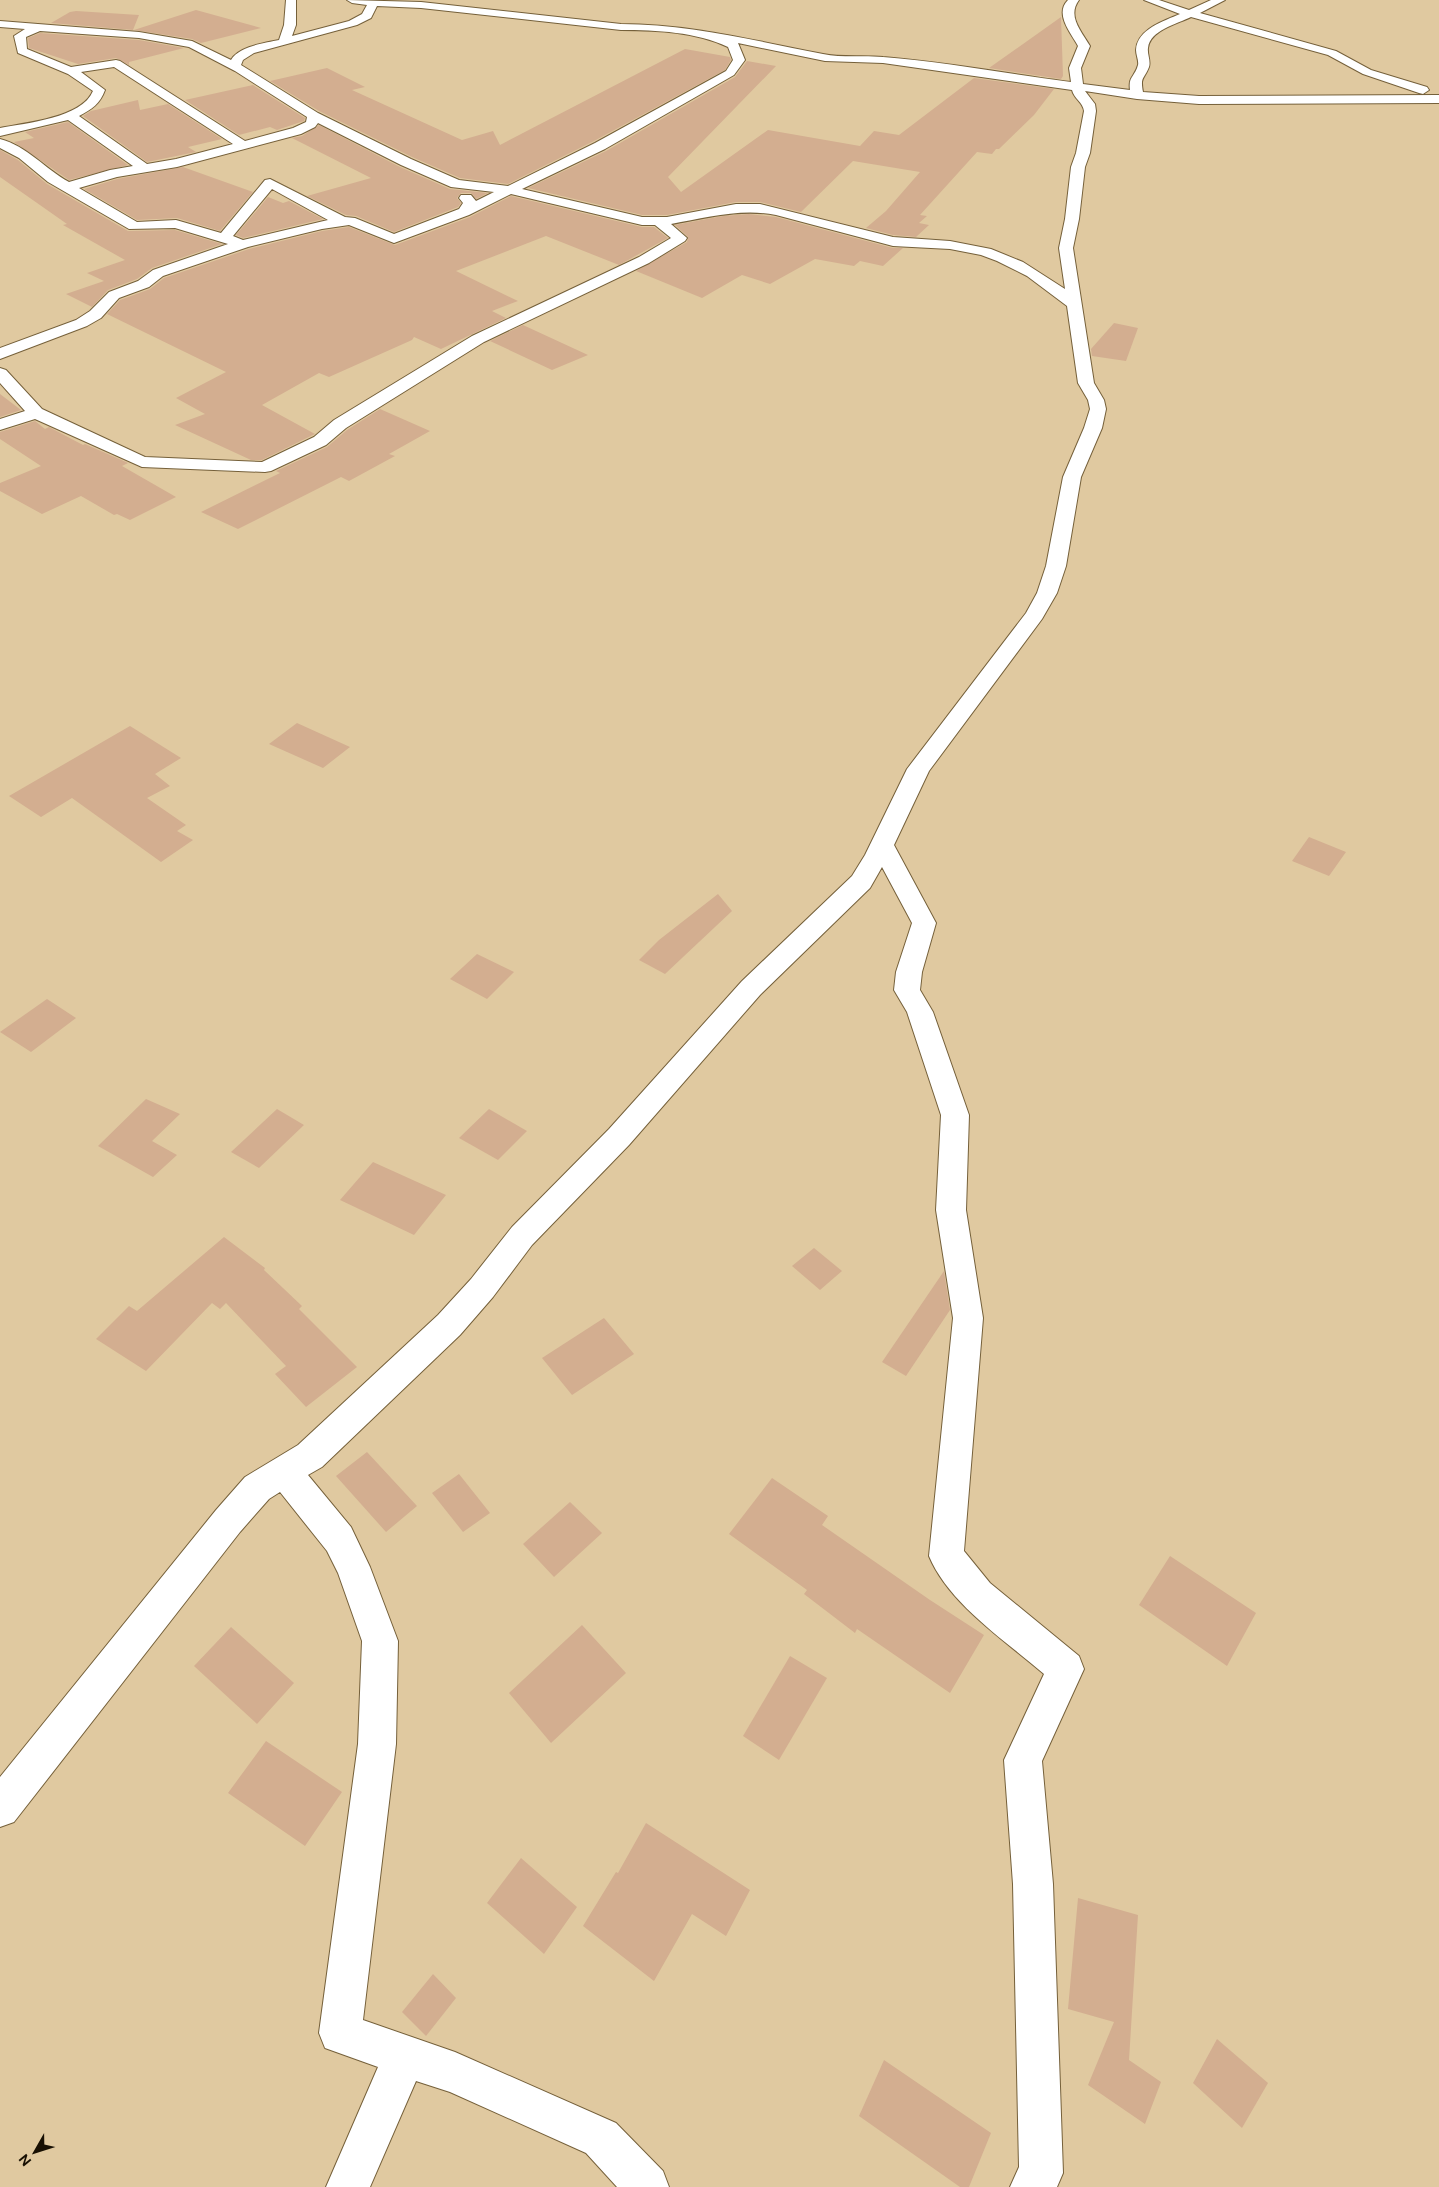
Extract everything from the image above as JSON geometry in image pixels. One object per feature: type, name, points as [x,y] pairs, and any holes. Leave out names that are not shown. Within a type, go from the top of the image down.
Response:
[{"type":"street","points":[[284,42],[290,25],[291,0]]},
{"type":"street","points":[[352,0],[421,5],[621,27],[647,27],[769,45],[825,58],[867,61],[883,60],[1137,95],[1199,100],[1439,99]]},
{"type":"street","points":[[0,1808],[228,1521],[258,1488],[310,1456],[449,1324],[482,1288],[522,1236],[619,1137],[751,988],[831,913],[861,882],[882,844],[918,769],[999,665],[1035,615],[1047,593],[1056,566],[1072,477],[1093,428],[1098,409],[1096,400],[1086,383],[1066,248],[1078,167],[1090,110],[1089,104],[1079,94],[1075,68],[1084,46],[1068,19],[1069,5],[1074,0]]},
{"type":"street","points":[[1149,0],[1191,14],[1332,53],[1367,72],[1439,95]]},
{"type":"street","points":[[1137,95],[1135,80],[1144,65],[1142,50],[1144,40],[1162,26],[1220,0]]},
{"type":"street","points":[[235,66],[238,58],[250,52],[353,23],[367,16],[373,3]]},
{"type":"street","points":[[0,24],[139,35],[192,44],[235,66],[314,116],[406,162],[456,184],[510,190],[632,219],[658,221],[696,217],[736,208],[760,208],[905,244],[950,245],[978,250],[1008,259],[1044,280],[1075,305]]},
{"type":"street","points":[[22,51],[20,36],[40,27]]},
{"type":"street","points":[[0,354],[95,316],[105,302],[114,296],[147,282],[158,273],[243,244],[322,225],[350,221],[394,239],[464,212],[600,146],[730,73],[739,60],[733,45],[713,36]]},
{"type":"street","points":[[0,132],[71,116],[88,108],[99,90],[93,84],[69,72],[7,46]]},
{"type":"street","points":[[182,54],[250,52]]},
{"type":"street","points":[[69,72],[133,59]]},
{"type":"street","points":[[116,63],[244,145]]},
{"type":"street","points":[[71,116],[143,167]]},
{"type":"street","points":[[68,187],[143,167],[177,162],[297,131],[310,124],[314,116]]},
{"type":"street","points":[[0,143],[24,155],[40,170],[134,226],[176,224],[243,244]]},
{"type":"street","points":[[224,238],[270,183],[343,222]]},
{"type":"street","points":[[456,184],[470,204],[464,212]]},
{"type":"street","points":[[0,373],[36,413],[142,462],[265,467],[320,441],[340,424],[478,339],[644,260],[680,238],[658,221]]},
{"type":"street","points":[[0,425],[36,413]]},
{"type":"street","points":[[882,844],[924,923],[909,972],[907,990],[920,1012],[955,1115],[951,1210],[968,1318],[946,1556],[978,1595],[1066,1669],[1023,1760],[1033,1884],[1041,2173],[1032,2187]]},
{"type":"street","points":[[284,1472],[339,1540],[353,1567],[380,1641],[377,1744],[340,2033],[455,2073],[602,2138],[647,2187]]},
{"type":"street","points":[[348,2187],[405,2056]]},
{"type":"building","points":[[196,10],[261,28],[201,43],[192,39],[134,30]]},
{"type":"building","points":[[70,12],[139,15],[133,30],[51,23]]},
{"type":"building","points":[[1061,17],[1063,76],[1061,79],[989,68]]},
{"type":"building","points":[[40,33],[139,40],[184,48],[129,62],[129,65],[116,58],[78,64],[29,48],[28,38]]},
{"type":"building","points":[[685,49],[730,57],[731,60],[725,70],[594,141],[508,184],[460,178],[412,157],[319,111],[270,81],[327,68],[365,87],[352,90],[462,140],[493,131],[500,145]]},
{"type":"building","points":[[747,61],[776,66],[668,177],[681,192],[768,130],[860,146],[874,131],[899,135],[974,78],[1054,89],[1034,115],[999,149],[996,149],[992,154],[977,152],[920,215],[927,216],[919,223],[929,225],[916,237],[893,235],[866,228],[886,211],[920,172],[853,161],[801,212],[760,202],[736,202],[667,215],[642,215],[528,188],[606,151],[735,77]]},
{"type":"building","points":[[253,85],[305,118],[304,121],[277,130],[270,127],[239,135],[185,100]]},
{"type":"building","points":[[138,100],[140,110],[168,104],[222,139],[188,147],[196,152],[147,162],[83,116],[91,111]]},
{"type":"building","points":[[68,122],[128,165],[69,180],[14,142],[34,138],[25,132]]},
{"type":"building","points":[[319,125],[400,167],[450,189],[488,193],[476,199],[471,193],[461,193],[457,198],[461,203],[458,207],[394,232],[356,216],[346,215],[307,196],[371,178],[292,138],[302,136]]},
{"type":"building","points":[[0,150],[18,160],[47,184],[128,231],[175,230],[222,244],[152,268],[137,279],[108,290],[92,307],[66,294],[104,281],[87,273],[125,260],[63,225],[67,224],[0,177]]},
{"type":"building","points":[[183,167],[253,192],[220,231],[177,218],[137,220],[84,189],[117,179]]},
{"type":"building","points":[[511,196],[642,227],[654,227],[668,238],[619,265],[546,236],[456,271],[518,301],[492,311],[506,318],[441,349],[414,337],[412,340],[329,377],[319,373],[262,405],[315,434],[262,460],[251,460],[175,425],[205,414],[176,398],[226,372],[107,314],[120,300],[150,289],[164,278],[249,249],[322,231],[349,227],[395,245],[470,217]]},
{"type":"building","points":[[268,197],[283,203],[289,201],[323,219],[243,238],[236,235]]},
{"type":"building","points":[[749,214],[776,217],[893,248],[903,248],[883,266],[860,261],[854,266],[815,259],[770,284],[742,275],[702,298],[636,271],[687,242],[688,237],[675,225],[723,216]]},
{"type":"building","points":[[1114,323],[1138,328],[1126,361],[1092,356],[1091,349]]},
{"type":"building","points":[[523,325],[588,355],[552,370],[490,341]]},
{"type":"building","points":[[0,394],[21,410],[0,417]]},
{"type":"building","points":[[380,409],[430,431],[389,454],[395,456],[349,481],[341,477],[238,529],[201,512],[280,473],[276,471],[327,447],[347,430]]},
{"type":"building","points":[[35,421],[45,429],[49,427],[83,445],[85,444],[128,463],[122,466],[176,497],[130,520],[117,514],[114,515],[81,496],[42,514],[0,491],[0,483],[41,466],[0,439],[0,432]]},
{"type":"building","points":[[297,723],[350,747],[323,768],[269,744]]},
{"type":"building","points":[[130,726],[181,758],[155,774],[170,786],[147,798],[186,825],[177,831],[193,840],[161,862],[72,798],[41,817],[9,796]]},
{"type":"building","points":[[1309,837],[1346,852],[1329,876],[1292,861]]},
{"type":"building","points":[[718,894],[732,911],[665,974],[639,960],[659,940]]},
{"type":"building","points":[[477,954],[514,972],[487,999],[450,979]]},
{"type":"building","points":[[47,999],[76,1018],[31,1052],[0,1032]]},
{"type":"building","points":[[146,1099],[180,1114],[152,1141],[177,1155],[153,1177],[98,1146]]},
{"type":"building","points":[[277,1109],[304,1125],[259,1168],[231,1152]]},
{"type":"building","points":[[489,1109],[527,1131],[498,1160],[459,1138]]},
{"type":"building","points":[[373,1162],[446,1195],[414,1235],[340,1200]]},
{"type":"building","points":[[224,1237],[265,1268],[264,1270],[302,1306],[299,1309],[357,1367],[306,1407],[275,1374],[286,1366],[226,1303],[220,1309],[212,1303],[146,1371],[96,1339],[129,1306],[137,1311]]},
{"type":"building","points":[[814,1248],[842,1271],[820,1290],[792,1266]]},
{"type":"building","points":[[944,1271],[950,1310],[906,1376],[882,1362]]},
{"type":"building","points":[[604,1318],[634,1354],[572,1395],[542,1358]]},
{"type":"building","points":[[367,1452],[417,1506],[386,1532],[336,1476]]},
{"type":"building","points":[[459,1474],[490,1513],[463,1532],[432,1493]]},
{"type":"building","points":[[772,1478],[828,1516],[822,1525],[984,1635],[950,1693],[857,1629],[855,1633],[804,1594],[807,1590],[729,1534]]},
{"type":"building","points":[[570,1502],[602,1533],[554,1577],[523,1544]]},
{"type":"building","points":[[1170,1556],[1256,1613],[1227,1666],[1139,1605]]},
{"type":"building","points":[[582,1625],[626,1673],[551,1743],[509,1693]]},
{"type":"building","points":[[231,1627],[294,1683],[257,1724],[194,1666]]},
{"type":"building","points":[[790,1656],[827,1678],[779,1760],[743,1736]]},
{"type":"building","points":[[266,1741],[342,1792],[305,1846],[228,1793]]},
{"type":"building","points":[[646,1823],[750,1890],[726,1936],[692,1914],[654,1981],[583,1926],[616,1872],[618,1873]]},
{"type":"building","points":[[521,1858],[577,1907],[544,1954],[487,1903]]},
{"type":"building","points":[[1078,1898],[1138,1915],[1129,2060],[1161,2082],[1145,2124],[1088,2085],[1114,2022],[1068,2009]]},
{"type":"building","points":[[433,1974],[456,1998],[426,2036],[402,2012]]},
{"type":"building","points":[[1217,2039],[1268,2083],[1242,2128],[1193,2083]]},
{"type":"building","points":[[884,2060],[991,2133],[969,2187],[960,2187],[859,2116]]}]
